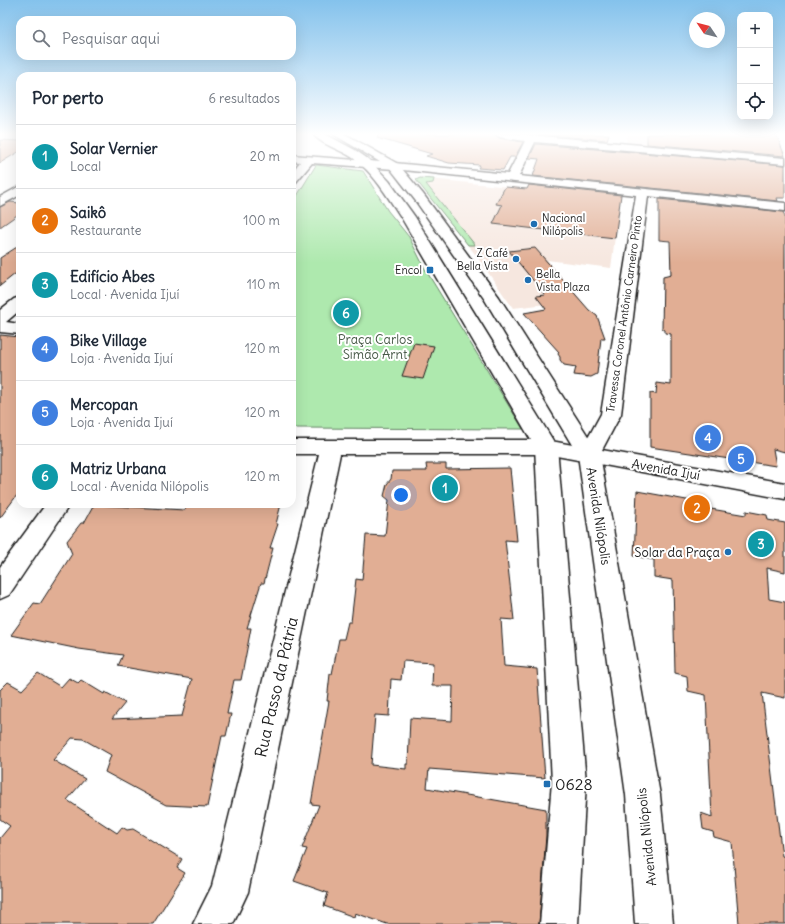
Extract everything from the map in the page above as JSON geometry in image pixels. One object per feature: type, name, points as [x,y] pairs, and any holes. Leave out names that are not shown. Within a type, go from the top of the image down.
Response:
[{"type":"street","points":[[379,177],[408,217],[546,447],[569,782],[559,924]]},
{"type":"street","name":"Avenida Nilópolis","points":[[403,177],[423,202],[493,300],[590,455],[643,795],[654,924]]},
{"type":"street","points":[[495,177],[785,207]]},
{"type":"street","points":[[0,202],[16,192]]},
{"type":"street","name":"Travessa Coronel Antônio Carneiro Pinto","points":[[590,455],[611,414],[642,193]]},
{"type":"street","points":[[0,319],[16,305]]},
{"type":"street","points":[[0,328],[16,329]]},
{"type":"street","points":[[296,447],[546,447]]},
{"type":"street","name":"Rua Passo da Pátria","points":[[212,924],[229,892],[331,447]]},
{"type":"street","name":"Avenida Ijuí","points":[[546,447],[785,490]]},
{"type":"street","points":[[0,588],[55,508]]},
{"type":"shaded area","name":"Nacional Nilópolis","points":[[420,178],[620,198],[611,268],[547,260],[581,300],[513,308],[475,254],[416,180]]},
{"type":"green space","name":"Praça Carlos Simão Arnt","points":[[309,177],[367,177],[388,211],[409,237],[425,269],[523,429],[296,428],[296,198]]},
{"type":"green space","points":[[420,178],[434,179],[433,183],[426,184],[475,245],[468,245],[416,180]]},
{"type":"building","points":[[544,177],[785,177],[785,198],[777,198],[778,201]]},
{"type":"building","points":[[529,185],[621,195],[615,238],[493,224],[502,205],[496,204],[505,187],[527,189]]},
{"type":"building","points":[[659,199],[783,212],[785,216],[785,452],[773,449],[776,466],[650,447],[650,393],[656,394],[657,383],[671,385],[671,334],[665,333],[665,330],[662,328],[663,277],[671,275],[670,241],[659,240]]},
{"type":"building","points":[[10,202],[16,203],[16,216],[0,227],[0,207]]},
{"type":"building","points":[[16,248],[16,273],[0,286],[0,258]]},
{"type":"building","points":[[535,248],[589,310],[597,316],[605,338],[601,338],[597,374],[591,377],[574,375],[576,367],[564,365],[560,360],[558,354],[559,352],[524,313],[546,309],[536,296],[545,295],[509,251]]},
{"type":"building","points":[[0,335],[16,337],[16,496],[0,518]]},
{"type":"building","points":[[414,343],[434,346],[423,379],[402,376]]},
{"type":"building","points":[[426,464],[446,464],[446,469],[510,468],[517,541],[505,540],[514,620],[501,619],[504,666],[537,669],[545,778],[429,769],[427,788],[546,809],[546,836],[539,924],[387,924],[355,913],[354,917],[324,906],[328,893],[294,881],[307,849],[302,848],[319,805],[311,804],[329,701],[327,701],[330,674],[332,674],[339,639],[344,639],[348,622],[351,622],[356,579],[362,580],[366,535],[385,536],[389,500],[384,496],[387,484],[391,479],[392,471],[427,471]],"holes":[[[403,661],[433,663],[432,686],[453,686],[452,721],[410,718],[408,764],[406,764],[406,769],[371,765],[375,715],[389,716],[391,679],[401,680]]]},
{"type":"building","points":[[637,491],[692,501],[692,503],[705,505],[705,508],[746,515],[746,511],[767,515],[768,520],[785,523],[785,572],[767,568],[769,599],[785,602],[785,698],[762,693],[782,856],[785,857],[785,924],[739,924],[732,842],[714,837],[713,832],[703,829],[701,813],[712,817],[706,695],[688,691],[687,676],[675,673],[673,580],[654,577],[654,560],[634,556]]},
{"type":"building","points":[[92,508],[149,508],[185,510],[186,508],[280,508],[276,524],[278,524],[270,548],[273,548],[264,583],[261,583],[247,628],[251,628],[241,680],[234,680],[227,714],[231,714],[226,736],[222,736],[207,807],[166,805],[105,772],[111,755],[83,739],[72,738],[53,760],[85,779],[67,800],[117,833],[122,827],[127,830],[133,829],[182,859],[177,868],[185,873],[153,924],[0,924],[0,838],[10,826],[0,819],[0,690],[8,682],[22,690],[38,673],[61,687],[69,678],[78,683],[81,680],[104,694],[105,692],[125,703],[112,719],[182,716],[192,679],[118,666],[123,655],[79,649],[11,635],[34,603],[40,604],[72,554],[67,541],[81,523],[84,523]]},
{"type":"place","name":"Nacional Nilópolis","points":[[534,224]]},
{"type":"place","name":"Z Café Bella Vista","points":[[516,259]]},
{"type":"place","name":"Encol","points":[[430,270]]},
{"type":"place","name":"Bella Vista Plaza","points":[[528,280]]},
{"type":"place","name":"Matriz Urbana","points":[[346,313]]},
{"type":"place","name":"Bike Village","points":[[708,438]]},
{"type":"place","name":"Mercopan","points":[[741,459]]},
{"type":"place","name":"Solar Vernier","points":[[445,488]]},
{"type":"place","name":"Saikô","points":[[697,508]]},
{"type":"place","name":"Edifício Abes","points":[[761,544]]},
{"type":"place","name":"Solar da Praça","points":[[728,552]]},
{"type":"place","name":"0628","points":[[547,784]]}]
